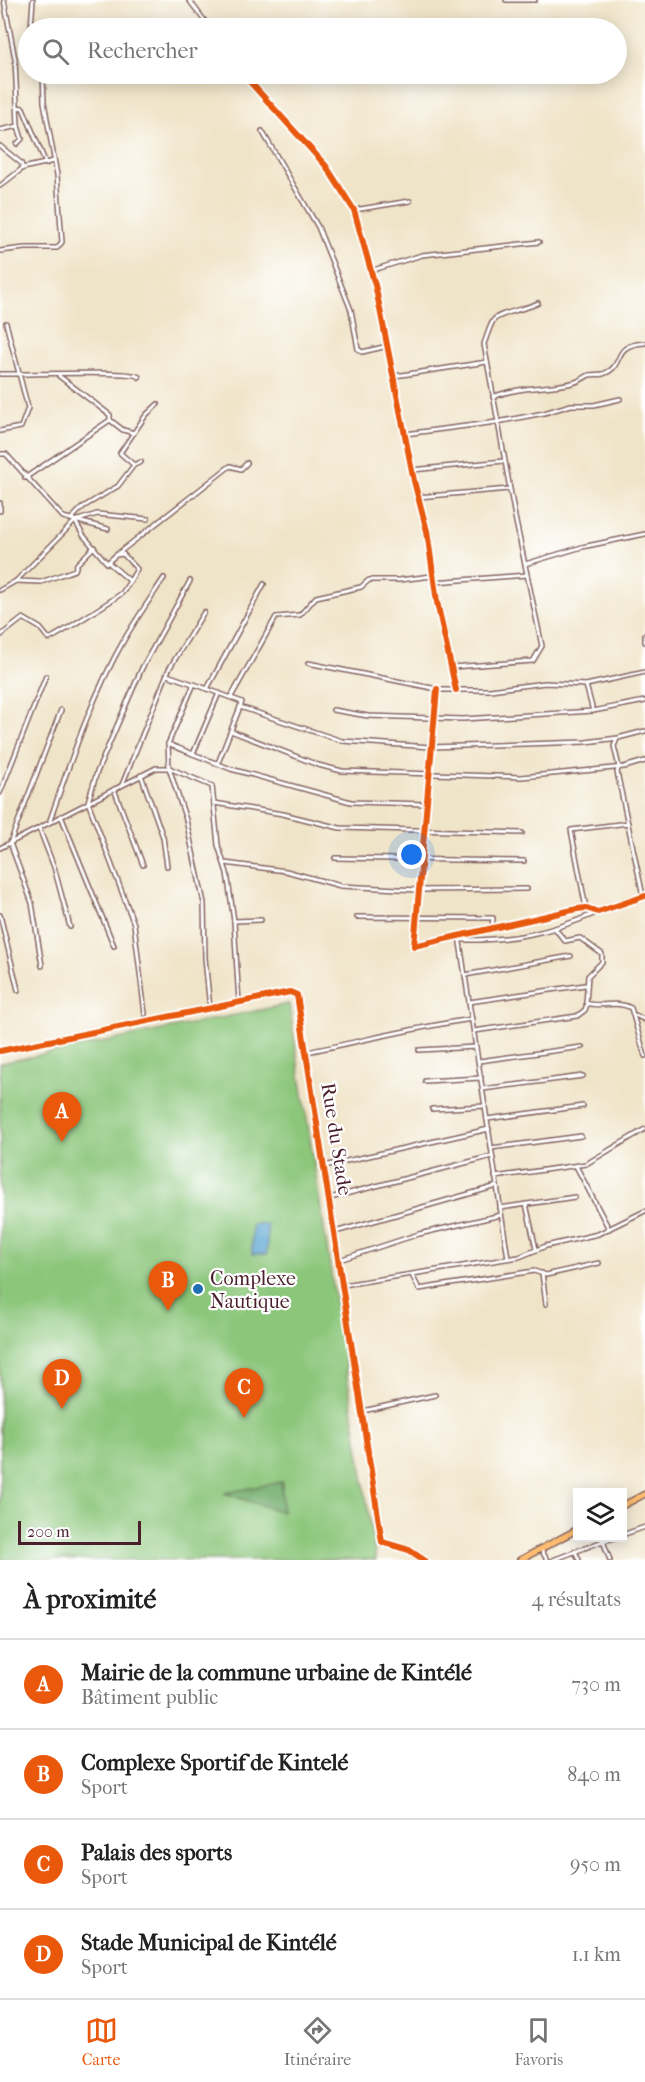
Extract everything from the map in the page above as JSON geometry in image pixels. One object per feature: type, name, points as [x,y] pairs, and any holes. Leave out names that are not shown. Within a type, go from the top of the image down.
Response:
[{"type":"main road","points":[[627,1503],[645,1494]]},
{"type":"main road","points":[[520,1560],[573,1532]]},
{"type":"street","points":[[32,18],[33,0]]},
{"type":"street","points":[[189,0],[202,18]]},
{"type":"street","points":[[506,0],[535,0]]},
{"type":"street","points":[[0,7],[4,1]]},
{"type":"street","points":[[4,1],[15,59],[18,126],[22,140],[16,144]]},
{"type":"street","points":[[0,251],[61,246],[59,197],[44,102],[43,84]]},
{"type":"street","points":[[252,84],[326,166],[354,210],[395,376],[412,470],[427,531],[432,576],[456,690]]},
{"type":"street","points":[[17,107],[22,108],[46,164]]},
{"type":"street","points":[[0,130],[18,126]]},
{"type":"street","points":[[262,131],[318,227],[351,310],[358,349],[363,352],[388,346]]},
{"type":"street","points":[[0,146],[21,163],[23,168]]},
{"type":"street","points":[[0,186],[23,168],[54,161]]},
{"type":"street","points":[[354,210],[410,201]]},
{"type":"street","points":[[370,270],[422,255],[539,242]]},
{"type":"street","points":[[452,668],[533,661],[542,646],[509,489],[484,344],[494,318],[501,314],[524,310],[538,303]]},
{"type":"street","points":[[0,431],[21,427],[28,408],[6,323]]},
{"type":"street","points":[[493,397],[530,387],[573,383],[589,376],[605,373],[614,367],[622,349],[629,344],[645,343]]},
{"type":"street","points":[[395,376],[487,362]]},
{"type":"street","points":[[0,374],[48,372],[59,376],[110,373],[134,374],[140,377]]},
{"type":"street","points":[[59,376],[69,386],[89,397],[110,415],[110,420],[123,430],[134,433]]},
{"type":"street","points":[[405,434],[497,422],[571,405],[603,404],[620,399]]},
{"type":"street","points":[[134,465],[120,453],[158,404]]},
{"type":"street","points":[[25,478],[110,420]]},
{"type":"street","points":[[0,453],[57,512],[68,519],[108,529]]},
{"type":"street","points":[[412,470],[504,461]]},
{"type":"street","points":[[68,519],[118,486],[134,465],[141,462]]},
{"type":"street","points":[[109,563],[116,555],[230,466],[241,470],[247,463]]},
{"type":"street","points":[[418,497],[509,489]]},
{"type":"street","points":[[0,503],[0,511]]},
{"type":"street","points":[[0,590],[16,581],[75,521],[97,514],[148,519]]},
{"type":"street","points":[[75,521],[94,547],[130,581]]},
{"type":"street","points":[[525,564],[645,534]]},
{"type":"street","points":[[16,581],[41,582],[75,570],[77,564],[94,547]]},
{"type":"street","points":[[0,636],[23,618],[40,628],[49,639],[56,637],[88,613],[120,594],[137,569],[126,556],[116,555]]},
{"type":"street","points":[[434,582],[527,575]]},
{"type":"street","points":[[231,698],[276,617],[300,615],[316,597],[361,587],[369,580],[399,580],[432,576]]},
{"type":"street","points":[[50,822],[70,763],[123,641],[164,578]]},
{"type":"street","points":[[145,1014],[134,924],[88,802],[97,772],[142,668],[190,581]]},
{"type":"street","points":[[207,689],[264,584]]},
{"type":"street","points":[[122,785],[167,675],[204,612]]},
{"type":"street","points":[[645,635],[645,642]]},
{"type":"street","points":[[308,663],[437,689],[456,690],[545,683],[586,685],[645,672]]},
{"type":"street","points":[[167,675],[242,702],[218,763]]},
{"type":"street","points":[[0,794],[46,676]]},
{"type":"street","points":[[194,684],[168,744],[169,768],[186,820],[204,903],[205,958],[210,1009]]},
{"type":"street","points":[[586,685],[593,711]]},
{"type":"street","points":[[437,689],[414,946],[459,938],[492,927],[586,908],[598,912]]},
{"type":"street","points":[[193,753],[219,693]]},
{"type":"street","points":[[333,710],[368,716],[434,718],[530,716],[593,711],[645,701]]},
{"type":"street","points":[[240,707],[342,741],[432,747],[545,745],[618,738],[645,730]]},
{"type":"street","points":[[42,966],[32,903],[10,843],[61,710]]},
{"type":"street","points":[[231,731],[318,765],[342,771],[521,777],[613,768],[645,761]]},
{"type":"street","points":[[617,772],[619,767],[614,746],[618,738]]},
{"type":"street","points":[[168,744],[218,763],[351,802],[426,804]]},
{"type":"street","points":[[0,848],[156,768],[169,768],[212,786],[218,844],[225,863],[234,921],[239,1003]]},
{"type":"street","points":[[459,938],[485,941],[556,930],[644,896],[617,772],[613,768]]},
{"type":"street","points":[[141,775],[163,837],[167,866]]},
{"type":"street","points":[[114,789],[143,865]]},
{"type":"street","points":[[214,803],[283,814],[340,828],[522,833]]},
{"type":"street","points":[[61,816],[114,946]]},
{"type":"street","points":[[586,908],[570,833],[571,831],[628,823]]},
{"type":"street","points":[[39,828],[54,867],[70,927]]},
{"type":"street","points":[[335,858],[524,861]]},
{"type":"street","points":[[225,863],[286,871],[341,886],[418,890],[527,889]]},
{"type":"street","points":[[0,915],[18,990]]},
{"type":"street","points":[[357,917],[493,918],[492,927]]},
{"type":"street","points":[[234,921],[261,920]]},
{"type":"street","points":[[474,1030],[577,1016],[585,1010],[587,1003],[585,985],[590,972],[602,962],[602,954],[580,938],[565,941],[556,930]]},
{"type":"street","points":[[459,938],[508,1258]]},
{"type":"street","points":[[465,975],[571,956]]},
{"type":"street","points":[[469,1002],[585,985]]},
{"type":"street","name":"Rue du Stade","points":[[0,1051],[295,993],[307,1052],[382,1542],[409,1550],[424,1560]]},
{"type":"street","points":[[587,1003],[597,1006],[626,1005],[633,1014],[645,1056]]},
{"type":"street","points":[[633,1014],[645,1020],[637,1028]]},
{"type":"street","points":[[307,1052],[382,1037],[413,1028],[472,1019]]},
{"type":"street","points":[[419,1050],[476,1047]]},
{"type":"street","points":[[479,1061],[582,1047]]},
{"type":"street","points":[[483,1089],[583,1076]]},
{"type":"street","points":[[425,1081],[481,1078]]},
{"type":"street","points":[[432,1108],[485,1106]]},
{"type":"street","points":[[487,1119],[583,1106]]},
{"type":"street","points":[[324,1166],[489,1129]]},
{"type":"street","points":[[495,1178],[586,1164],[645,1129]]},
{"type":"street","points":[[491,1148],[581,1136]]},
{"type":"street","points":[[330,1198],[492,1156]]},
{"type":"street","points":[[576,1166],[609,1230]]},
{"type":"street","points":[[335,1232],[496,1186]]},
{"type":"street","points":[[500,1208],[575,1197]]},
{"type":"street","points":[[526,1204],[537,1249]]},
{"type":"street","points":[[343,1286],[508,1258],[609,1230],[645,1211]]},
{"type":"street","points":[[339,1260],[384,1248],[419,1234],[501,1215]]},
{"type":"street","points":[[412,1275],[419,1288],[534,1271],[550,1275],[598,1263]]},
{"type":"street","points":[[542,1273],[546,1304]]},
{"type":"street","points":[[363,1411],[435,1395]]},
{"type":"street","points":[[627,1533],[645,1527]]},
{"type":"street","points":[[553,1560],[595,1542]]},
{"type":"street","points":[[603,1542],[610,1560]]},
{"type":"street","points":[[541,1549],[547,1560]]},
{"type":"street","points":[[575,1551],[579,1560]]},
{"type":"green space","points":[[289,1004],[376,1560],[0,1560],[0,1063]]},
{"type":"green space","points":[[282,1482],[282,1512],[224,1493]]},
{"type":"water","points":[[252,1224],[267,1224],[267,1254],[252,1254]]},
{"type":"cycle path","points":[[252,84],[326,166],[354,210],[376,289],[414,481],[427,531],[437,602],[456,690]]},
{"type":"cycle path","points":[[437,689],[414,946],[577,909],[586,908],[598,912],[645,896]]},
{"type":"cycle path","points":[[0,1051],[290,992],[297,995],[382,1542],[409,1550],[424,1560]]},
{"type":"place","name":"Mairie de la commune urbaine de Kintélé","points":[[62,1142]]},
{"type":"place","name":"Complexe Nautique","points":[[198,1289]]},
{"type":"place","name":"Complexe Sportif de Kintelé","points":[[168,1311]]},
{"type":"place","name":"Stade Municipal de Kintélé","points":[[62,1409]]},
{"type":"place","name":"Palais des sports","points":[[244,1418]]}]
